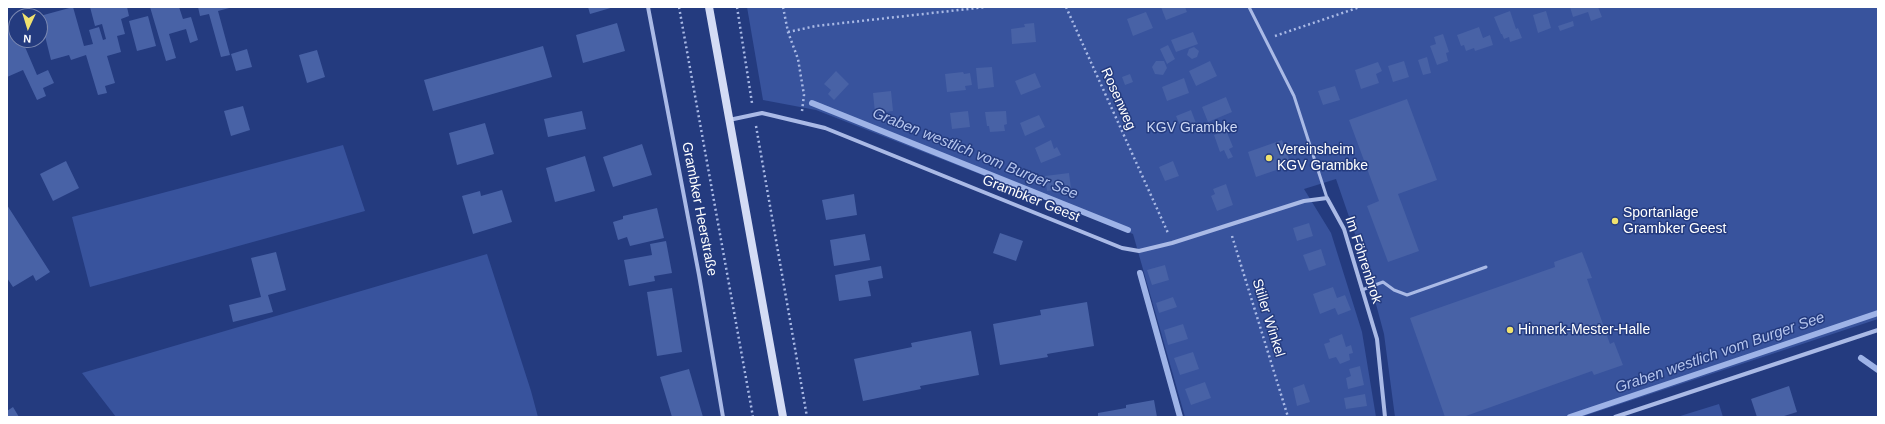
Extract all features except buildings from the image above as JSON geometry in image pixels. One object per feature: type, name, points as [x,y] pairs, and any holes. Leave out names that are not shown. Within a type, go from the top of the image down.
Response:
[{"type":"main road","points":[[709,7],[783,417]]},
{"type":"street","name":"Grambker Heerstraße","points":[[648,7],[696,260],[723,417]]},
{"type":"street","name":"Grambker Geest","points":[[729,120],[762,113],[824,128],[1122,248],[1140,251],[1172,243],[1304,201],[1328,198]]},
{"type":"street","name":"Im Föhrenbrok","points":[[1328,198],[1344,229],[1377,338],[1385,417]]},
{"type":"street","points":[[1615,417],[1878,330]]},
{"type":"lane","name":"Im Föhrenbrok","points":[[1249,7],[1294,96],[1328,198]]},
{"type":"lane","points":[[1362,290],[1383,282],[1394,290],[1408,295],[1486,267]]},
{"type":"path","points":[[679,7],[753,417]]},
{"type":"path","points":[[737,7],[754,115],[807,417]]},
{"type":"path","points":[[783,7],[788,32],[798,59],[804,95],[800,122]]},
{"type":"path","points":[[788,32],[816,26],[986,7]]},
{"type":"path","name":"Rosenweg","points":[[1066,7],[1172,243]]},
{"type":"path","points":[[1265,39],[1360,7]]},
{"type":"path","name":"Stiller Winkel","points":[[1229,225],[1288,417]]},
{"type":"green space","name":"KGV Grambke","points":[[747,7],[1878,7],[1878,319],[1581,417],[1395,417],[1384,334],[1365,263],[1336,179],[1304,189],[1331,233],[1362,332],[1376,417],[1185,417],[1133,234],[816,110],[763,100]]},
{"type":"green space","points":[[343,145],[365,211],[90,287],[72,217]]},
{"type":"green space","points":[[487,254],[538,417],[116,417],[82,373]]},
{"type":"green space","points":[[1719,404],[1723,417],[1677,417]]},
{"type":"waterway","name":"Graben westlich vom Burger See","points":[[812,103],[1128,230]]},
{"type":"waterway","name":"Graben westlich vom Burger See","points":[[1140,273],[1180,417]]},
{"type":"waterway","name":"Graben westlich vom Burger See","points":[[1570,417],[1878,313]]},
{"type":"waterway","points":[[1861,358],[1878,370]]},
{"type":"place","name":"Vereinsheim KGV Grambke","points":[[1269,158]]},
{"type":"place","name":"Sportanlage Grambker Geest","points":[[1615,221]]},
{"type":"place","name":"Hinnerk-Mester-Halle","points":[[1510,330]]}]
